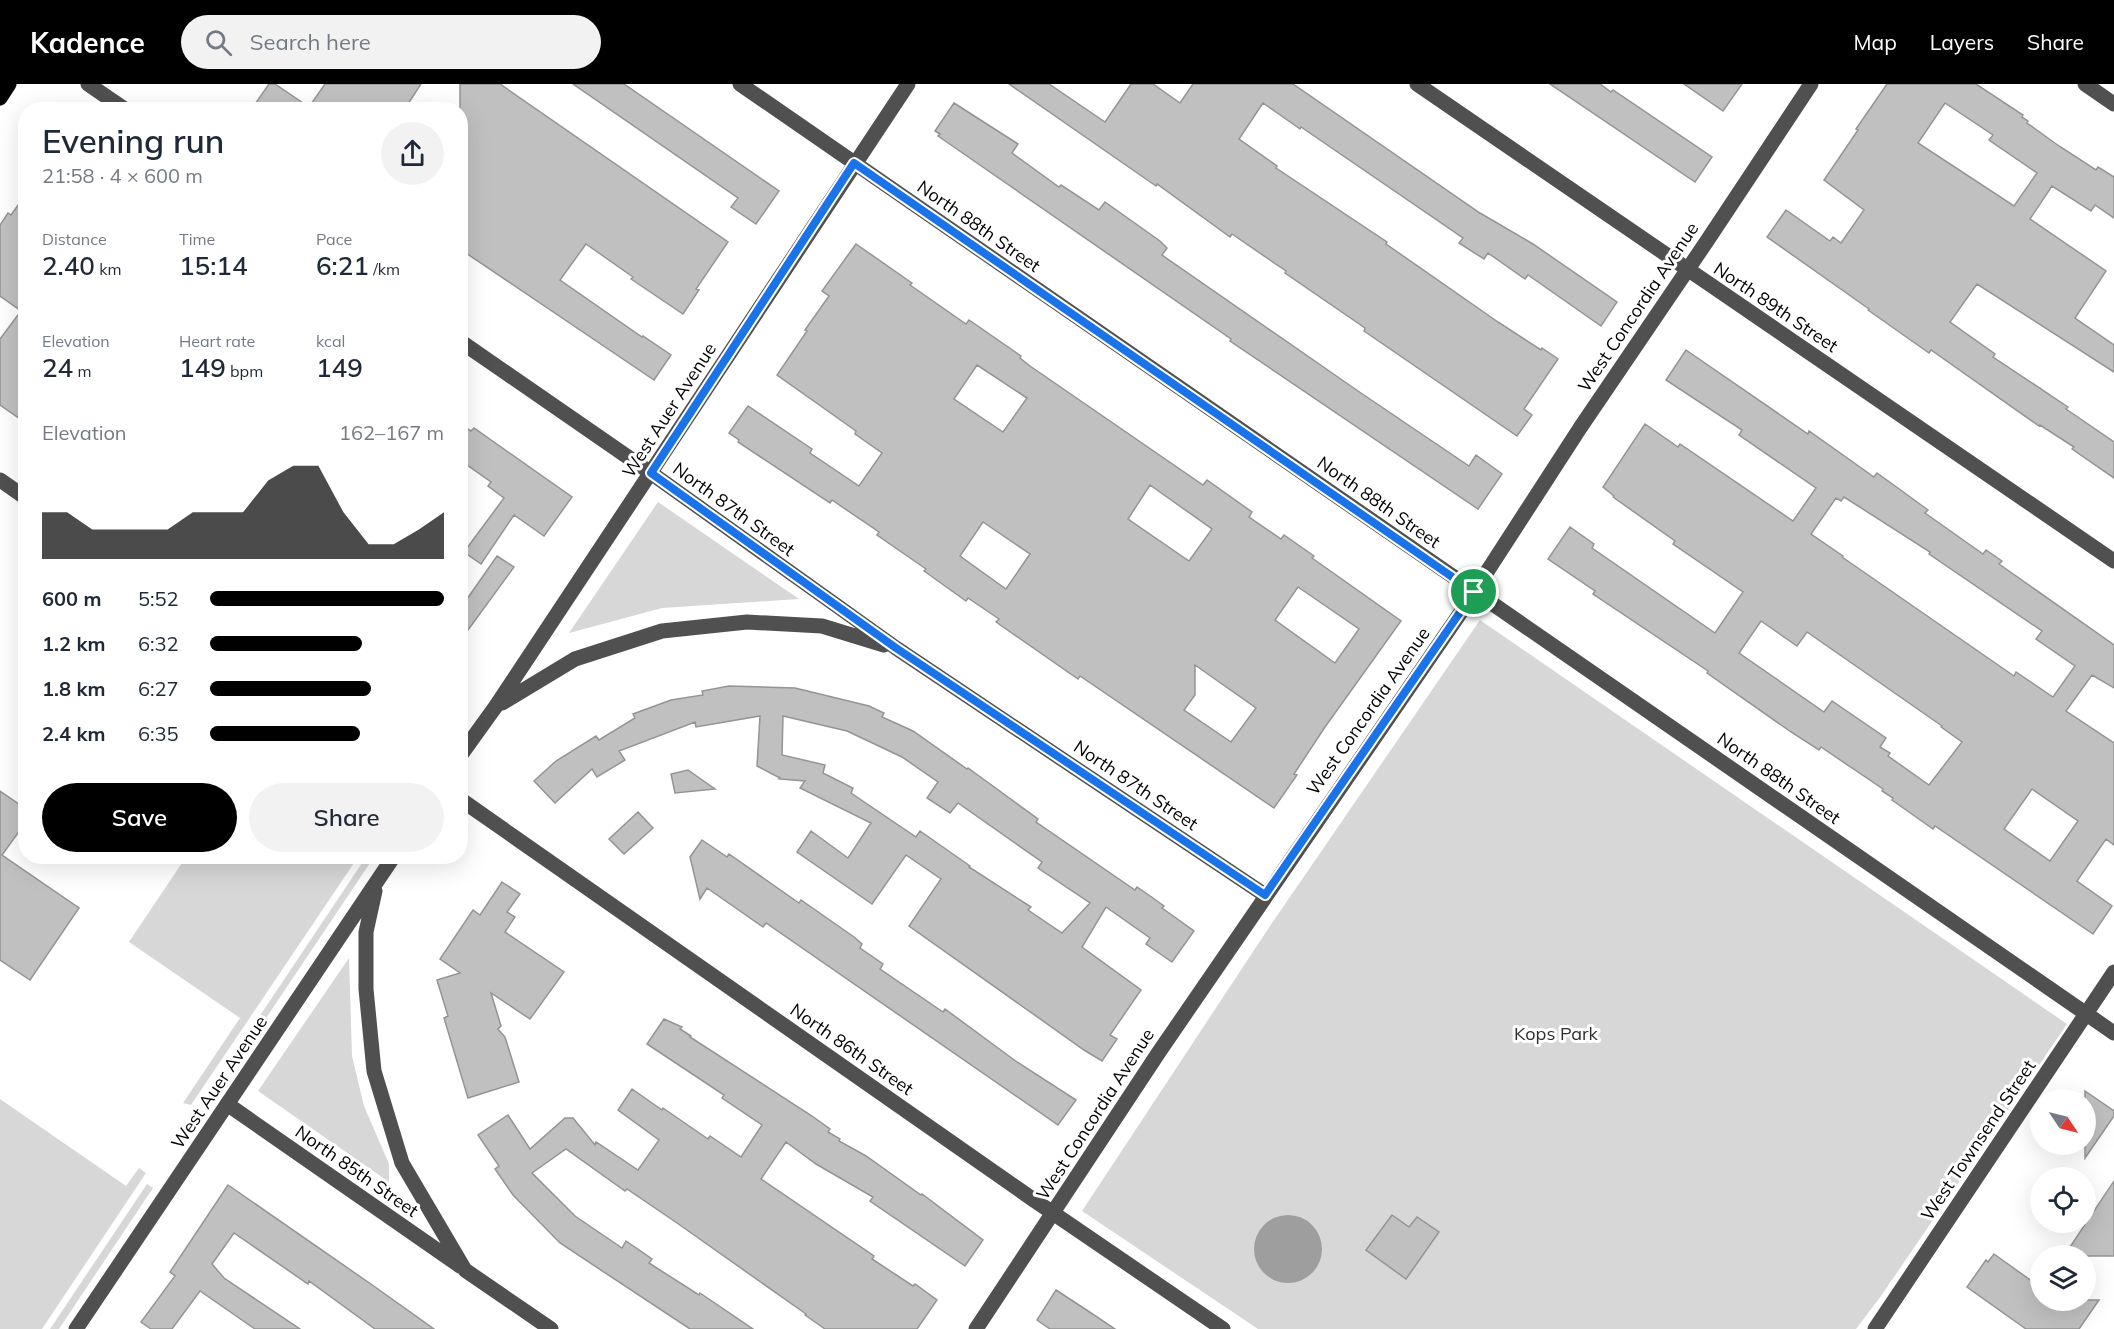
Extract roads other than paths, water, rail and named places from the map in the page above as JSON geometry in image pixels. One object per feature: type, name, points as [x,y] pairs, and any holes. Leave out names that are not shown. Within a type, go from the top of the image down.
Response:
[{"type":"main road","points":[[0,98],[9,84]]},
{"type":"street","points":[[88,84],[114,102]]},
{"type":"street","name":"North 88th Street","points":[[740,84],[2114,1034]]},
{"type":"street","name":"West Auer Avenue","points":[[468,745],[908,84]]},
{"type":"street","name":"North 89th Street","points":[[1416,84],[2114,561]]},
{"type":"street","name":"West Concordia Avenue","points":[[976,1329],[1265,895],[1474,592],[1580,428],[1811,84]]},
{"type":"street","points":[[2085,84],[2114,104]]},
{"type":"street","name":"North 87th Street","points":[[468,346],[896,648],[1265,895]]},
{"type":"street","points":[[0,480],[18,492]]},
{"type":"street","name":"North 87th Street","points":[[496,706],[575,658],[662,631],[747,622],[822,626],[896,648]]},
{"type":"street","name":"North 86th Street","points":[[468,805],[1223,1329]]},
{"type":"street","name":"West Auer Avenue","points":[[76,1329],[389,864]]},
{"type":"street","name":"North 85th Street","points":[[377,882],[366,932],[366,989],[374,1071],[402,1163],[465,1270]]},
{"type":"street","name":"West Townsend Street","points":[[1882,1326],[2114,972]]},
{"type":"street","name":"North 85th Street","points":[[227,1104],[551,1329]]},
{"type":"park label","name":"Kops Park","points":[[1556,1033]]}]
